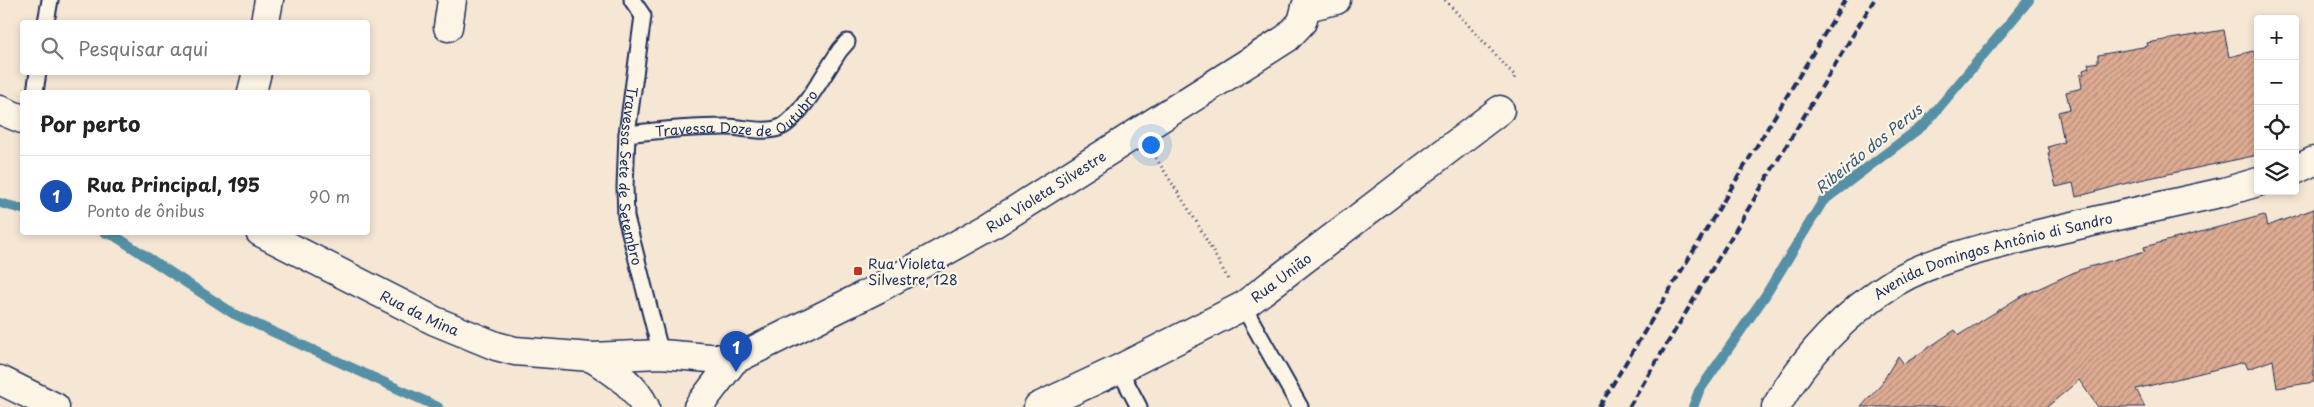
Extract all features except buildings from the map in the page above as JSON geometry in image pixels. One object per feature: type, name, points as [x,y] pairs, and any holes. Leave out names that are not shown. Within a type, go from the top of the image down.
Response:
[{"type":"street","points":[[265,20],[269,0]]},
{"type":"street","points":[[448,27],[452,0]]},
{"type":"street","name":"Rua Violeta Silvestre","points":[[698,407],[730,365],[877,289],[987,228],[1287,38],[1302,22],[1305,3],[1336,0]]},
{"type":"street","points":[[252,90],[255,75]]},
{"type":"street","points":[[0,110],[20,118]]},
{"type":"street","name":"Rua União","points":[[1038,407],[1119,369],[1243,306],[1500,110]]},
{"type":"street","points":[[2299,168],[2314,161]]},
{"type":"street","name":"Avenida Domingos Antônio di Sandro","points":[[1776,407],[1792,378],[1818,347],[1879,293],[1905,277],[1923,269],[2008,242],[2224,192],[2254,183]]},
{"type":"street","name":"Rua da Mina","points":[[266,235],[435,321],[496,346],[516,351],[591,357],[661,354],[730,365]]},
{"type":"street","name":"Rua da Mina","points":[[591,357],[620,376],[634,388],[645,407]]},
{"type":"street","points":[[0,380],[55,407]]},
{"type":"lane","points":[[46,20],[50,0]]},
{"type":"lane","name":"Travessa Sete de Setembro","points":[[632,0],[643,16],[627,134],[624,187],[626,217],[661,354]]},
{"type":"lane","name":"Travessa Doze de Outubro","points":[[627,134],[668,129],[726,127],[767,130],[782,126],[794,118],[847,42]]},
{"type":"lane","points":[[35,90],[38,75]]},
{"type":"lane","points":[[1243,306],[1300,407]]},
{"type":"lane","points":[[1119,369],[1139,407]]},
{"type":"path","points":[[1445,0],[1515,76],[1500,110]]},
{"type":"path","points":[[1139,133],[1196,221],[1243,306]]},
{"type":"waterway","name":"Ribeirão dos Perus","points":[[1693,407],[1699,391],[1765,296],[1823,201],[1925,124],[2029,0]]},
{"type":"waterway","points":[[0,203],[20,208]]},
{"type":"waterway","points":[[112,235],[234,314],[438,407]]},
{"type":"railway","points":[[1599,407],[1845,0]]},
{"type":"railway","points":[[1629,407],[1874,0]]},
{"type":"place","name":"Rua Violeta Silvestre, 128","points":[[858,271]]},
{"type":"place","name":"Rua Principal, 195","points":[[736,372]]}]
